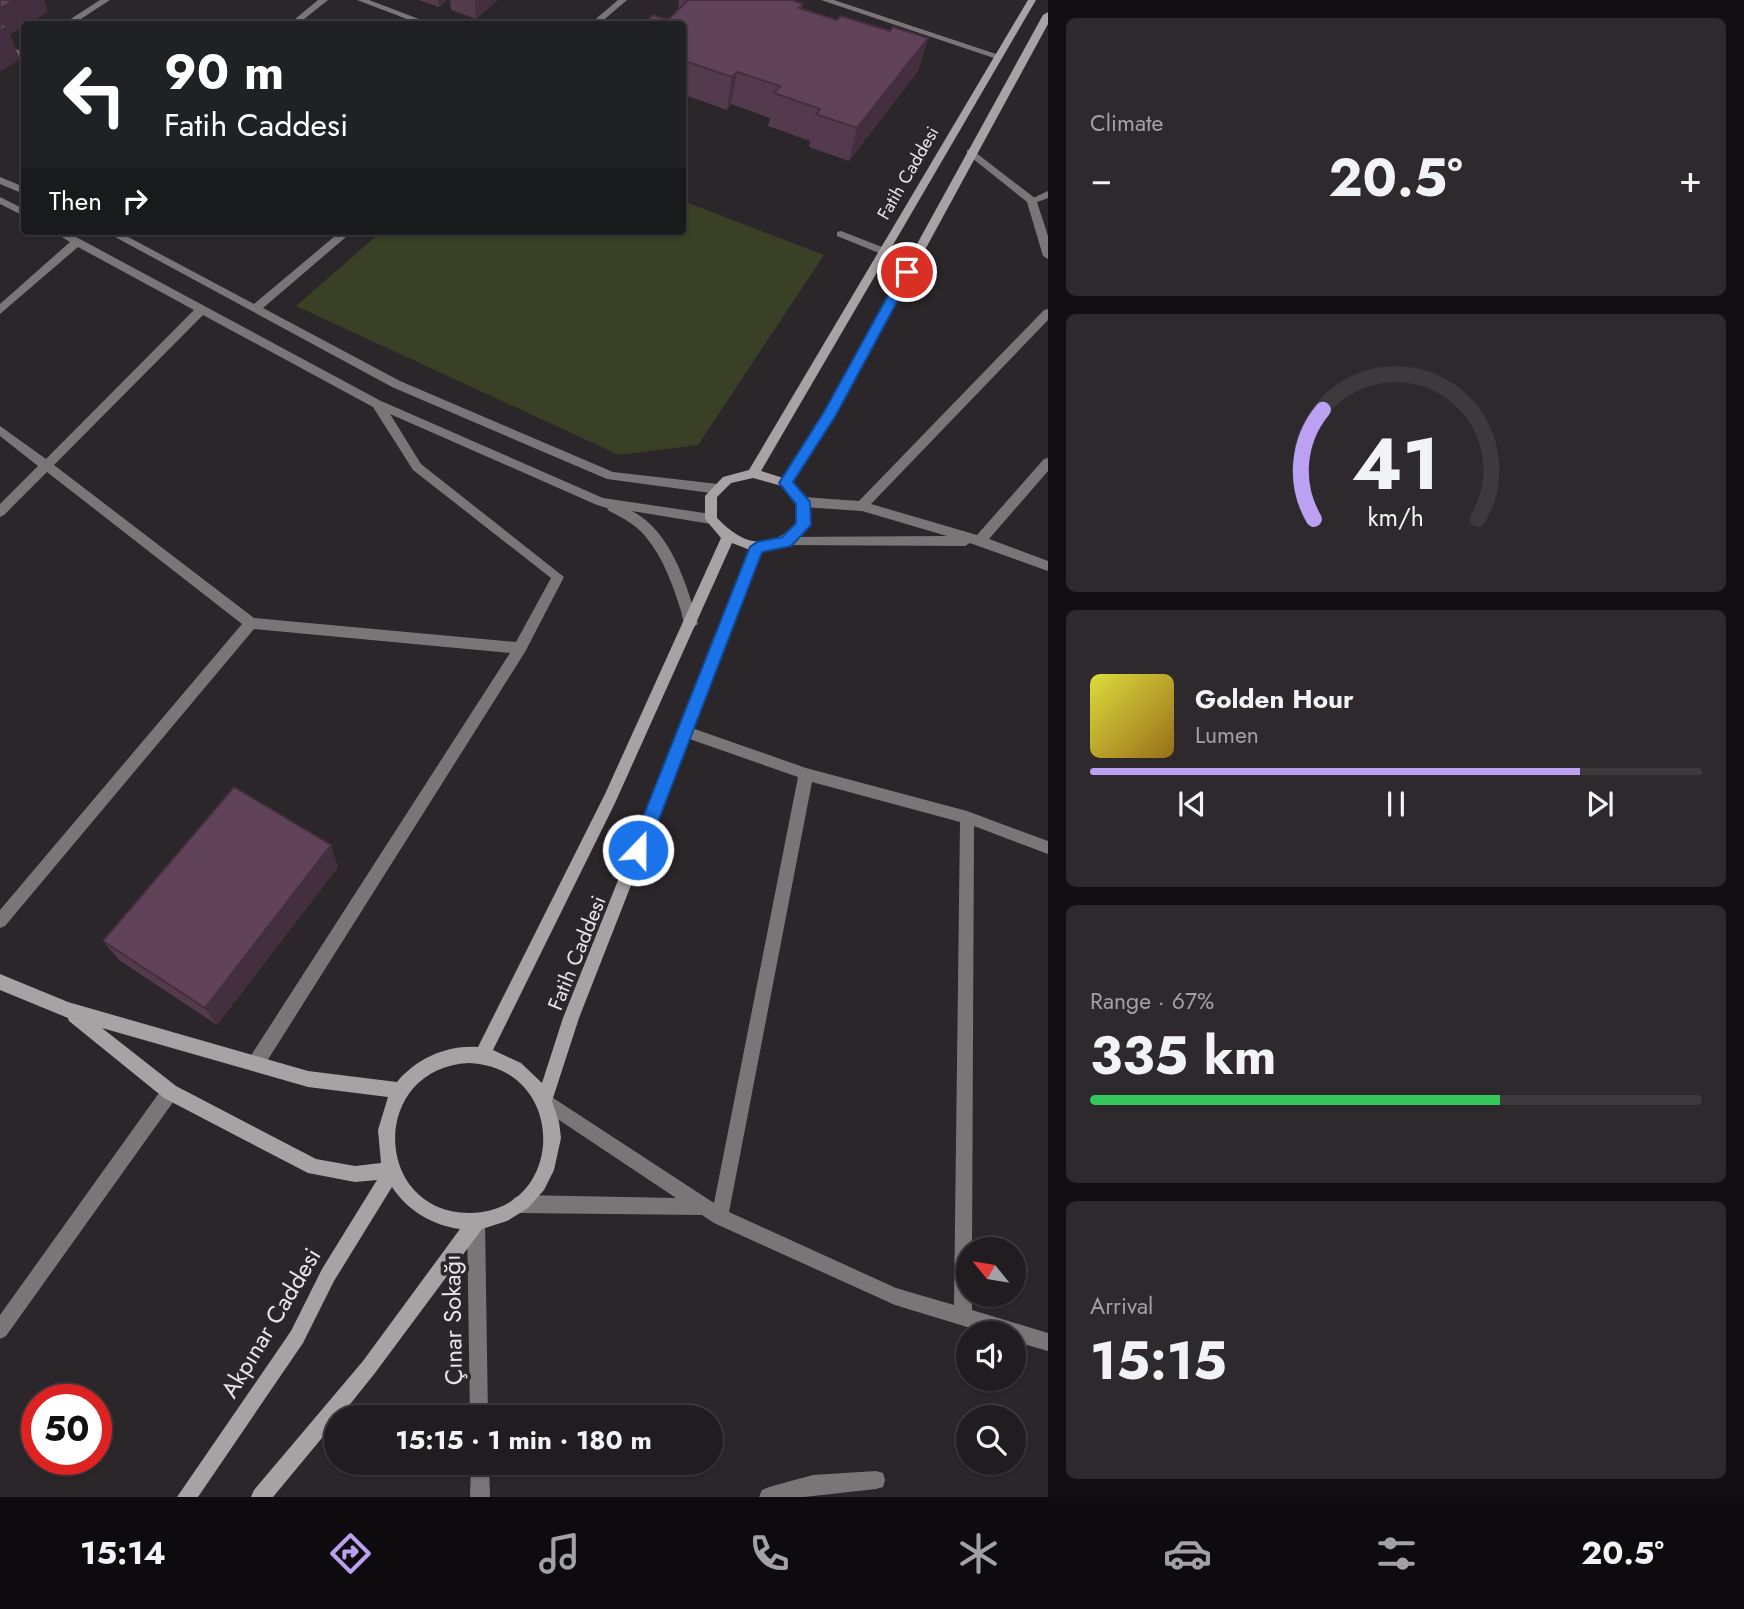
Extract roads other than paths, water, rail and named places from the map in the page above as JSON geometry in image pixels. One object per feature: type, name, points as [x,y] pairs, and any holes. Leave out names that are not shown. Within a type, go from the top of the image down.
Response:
[{"type":"main road","name":"Fatih Caddesi","points":[[753,474],[1032,0]]},
{"type":"main road","points":[[786,483],[829,415],[1048,15]]},
{"type":"main road","points":[[753,474],[786,483],[803,502],[803,525],[786,542],[757,547],[727,537],[711,519],[711,496],[727,480],[753,474]]},
{"type":"main road","name":"Fatih Caddesi","points":[[483,1054],[540,942],[691,624],[727,537]]},
{"type":"main road","name":"Fatih Caddesi","points":[[544,1100],[571,1017],[757,547]]},
{"type":"main road","points":[[0,982],[68,1010],[308,1079],[402,1091]]},
{"type":"main road","points":[[68,1010],[170,1092],[314,1167],[355,1174],[393,1170]]},
{"type":"main road","points":[[458,1054],[483,1054],[509,1062],[530,1078],[544,1100],[551,1126],[549,1154],[539,1182],[520,1204],[494,1218],[475,1222],[438,1218],[414,1202],[396,1180],[387,1153],[388,1125],[396,1099],[412,1077],[434,1062],[458,1054]]},
{"type":"main road","name":"Akpınar Caddesi","points":[[187,1497],[297,1337],[328,1275],[393,1170]]},
{"type":"main road","points":[[261,1497],[369,1367],[475,1222]]},
{"type":"street","points":[[73,21],[106,0]]},
{"type":"street","points":[[297,21],[324,0]]},
{"type":"street","points":[[361,0],[419,21]]},
{"type":"street","points":[[598,21],[623,0]]},
{"type":"street","points":[[825,0],[997,56]]},
{"type":"street","points":[[0,45],[21,55]]},
{"type":"street","points":[[971,152],[1032,201],[1048,256]]},
{"type":"street","points":[[0,180],[21,190]]},
{"type":"street","points":[[1032,201],[1048,194]]},
{"type":"street","points":[[0,200],[21,211]]},
{"type":"street","points":[[841,234],[883,251]]},
{"type":"street","points":[[64,235],[377,404],[601,502],[641,523],[661,551],[681,587],[691,624]]},
{"type":"street","points":[[116,235],[396,384],[611,476],[718,489]]},
{"type":"street","points":[[256,309],[343,235]]},
{"type":"street","points":[[0,310],[77,242]]},
{"type":"street","points":[[0,512],[202,309]]},
{"type":"street","points":[[862,506],[1048,313]]},
{"type":"street","points":[[256,1063],[520,648],[558,577],[417,467],[377,404]]},
{"type":"street","points":[[0,430],[44,467],[251,623],[520,648]]},
{"type":"street","points":[[786,542],[980,541],[1048,462]]},
{"type":"street","points":[[601,502],[711,519]]},
{"type":"street","points":[[803,502],[862,506],[980,541],[1047,567]]},
{"type":"street","points":[[0,921],[251,623]]},
{"type":"street","points":[[686,732],[806,774],[967,817],[1048,848]]},
{"type":"street","points":[[720,1217],[806,774]]},
{"type":"street","points":[[963,1315],[967,817]]},
{"type":"street","points":[[0,1330],[170,1092]]},
{"type":"street","points":[[544,1100],[720,1217],[895,1296],[1048,1342]]},
{"type":"street","points":[[520,1204],[703,1207]]},
{"type":"street","name":"Çınar Sokağı","points":[[475,1222],[479,1405]]},
{"type":"street","points":[[480,1475],[480,1497]]},
{"type":"street","points":[[769,1497],[813,1485],[876,1480]]}]
